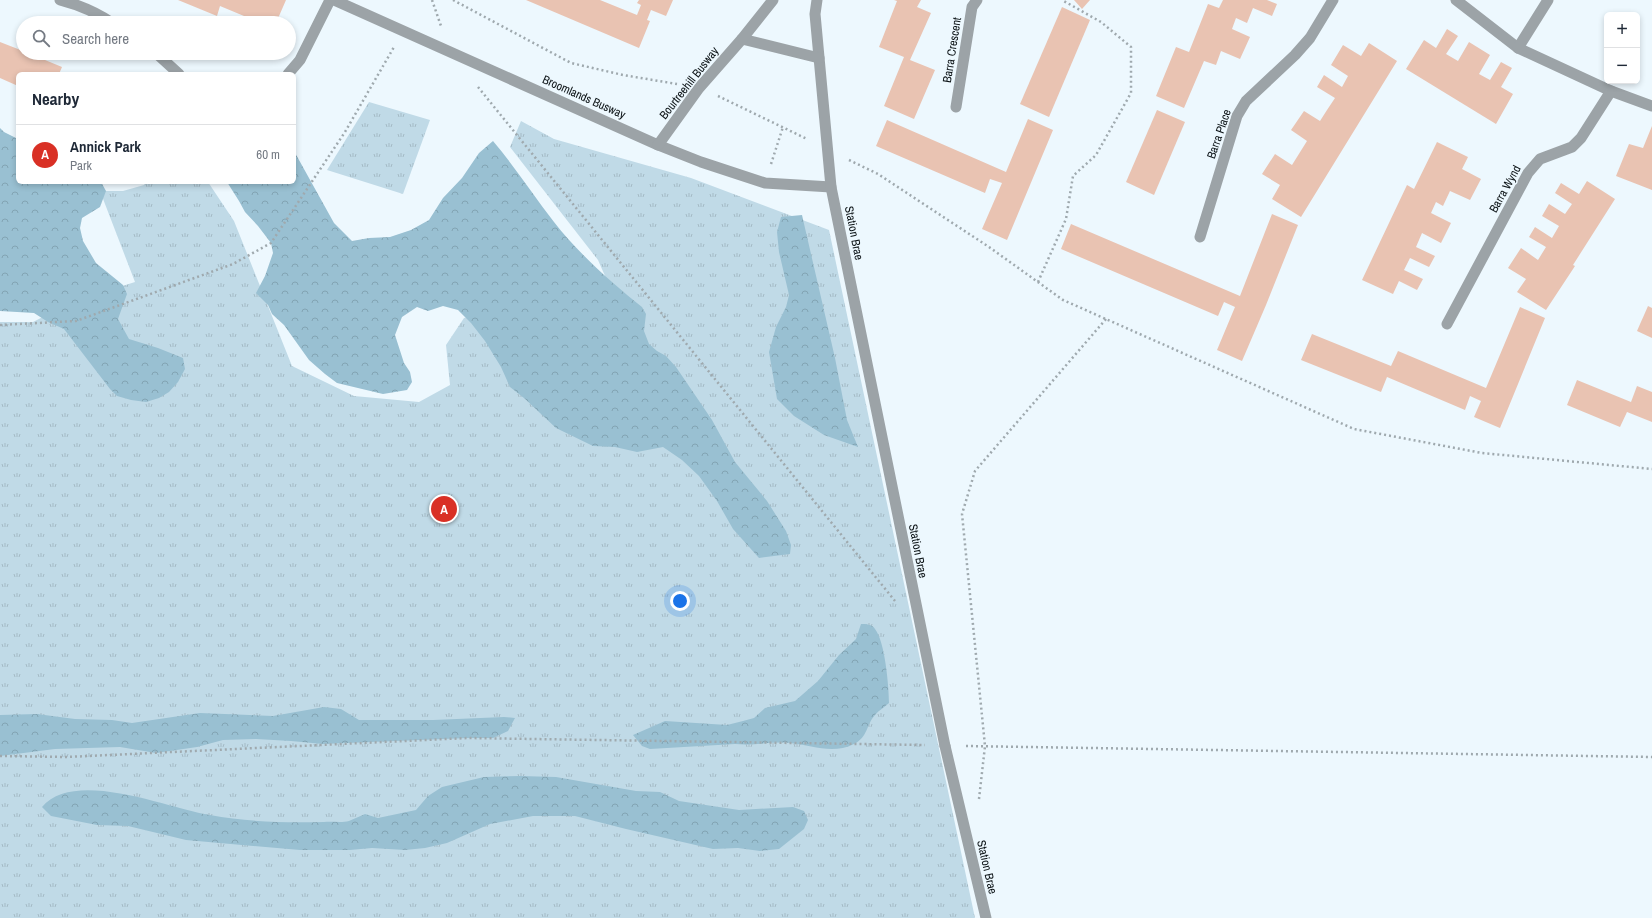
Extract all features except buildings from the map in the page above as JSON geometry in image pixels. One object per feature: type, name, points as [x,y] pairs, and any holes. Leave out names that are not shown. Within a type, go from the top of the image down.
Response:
[{"type":"street","points":[[60,0],[77,4],[102,16]]},
{"type":"street","points":[[290,72],[300,60],[330,0]]},
{"type":"street","name":"Broomlands Busway","points":[[334,0],[658,145],[701,162],[765,184],[831,187]]},
{"type":"street","name":"Bourtreehill Busway","points":[[658,145],[699,88],[742,39],[773,0]]},
{"type":"street","points":[[818,0],[815,14],[831,187]]},
{"type":"street","name":"Barra Crescent","points":[[956,107],[972,7],[977,0]]},
{"type":"street","name":"Barra Place","points":[[1200,237],[1237,116],[1246,101],[1310,38],[1333,0]]},
{"type":"street","points":[[1456,0],[1518,48],[1611,91],[1652,106]]},
{"type":"street","points":[[1518,48],[1548,0]]},
{"type":"street","points":[[742,39],[819,58]]},
{"type":"street","points":[[163,60],[176,72]]},
{"type":"street","name":"Barra Wynd","points":[[1447,324],[1528,173],[1540,159],[1572,146],[1581,138],[1611,91]]},
{"type":"street","name":"Station Brae","points":[[831,187],[945,746],[986,918]]},
{"type":"path","points":[[432,0],[449,51]]},
{"type":"path","points":[[453,0],[571,63],[623,75],[699,88],[783,127],[878,174],[989,247],[1063,300],[1354,429],[1482,453],[1652,469]]},
{"type":"path","points":[[1038,282],[1066,219],[1073,176],[1096,155],[1131,94],[1131,47],[1101,22],[1062,0]]},
{"type":"path","points":[[0,325],[76,321],[233,264],[271,243],[345,132],[403,30]]},
{"type":"path","points":[[474,82],[897,604]]},
{"type":"path","points":[[765,184],[783,127]]},
{"type":"path","points":[[978,801],[985,746],[962,514],[976,471],[1106,319]]},
{"type":"path","points":[[0,756],[67,757],[468,738],[1652,757]]},
{"type":"green space","points":[[369,102],[430,120],[403,194],[327,170]]},
{"type":"green space","points":[[521,121],[554,139],[691,178],[829,230],[975,918],[0,918],[0,322],[33,322],[72,302],[135,282],[100,191],[123,191],[145,184],[209,184],[234,221],[292,366],[354,396],[419,402],[450,385],[446,345],[464,318],[501,308],[620,310],[598,260],[510,147]]},
{"type":"green space","points":[[0,128],[4,132],[16,138],[16,184],[102,184],[106,191],[100,207],[82,218],[80,228],[83,241],[96,263],[123,285],[127,294],[118,319],[129,339],[183,358],[185,369],[178,382],[169,392],[159,398],[146,402],[117,396],[64,329],[48,322],[34,313],[0,311]]},
{"type":"green space","points":[[493,141],[573,245],[607,278],[642,307],[646,314],[644,331],[649,344],[666,356],[676,367],[712,420],[735,462],[767,501],[786,531],[791,545],[790,554],[759,558],[733,529],[717,501],[699,476],[682,460],[663,447],[637,452],[615,447],[593,446],[556,428],[510,387],[501,367],[485,341],[471,323],[458,310],[443,306],[428,311],[417,307],[402,317],[395,335],[404,363],[410,372],[412,382],[407,390],[383,394],[337,383],[325,374],[309,360],[284,325],[272,314],[268,305],[256,293],[265,276],[273,253],[271,243],[245,212],[228,184],[296,184],[296,155],[334,223],[352,241],[369,238],[390,237],[411,230],[429,220],[443,198],[462,178],[479,153]]},
{"type":"green space","points":[[802,215],[835,358],[847,420],[858,447],[824,435],[794,416],[777,399],[769,352],[776,327],[786,307],[789,295],[779,252],[777,232],[781,217]]},
{"type":"green space","points":[[861,624],[872,626],[875,629],[881,643],[886,664],[889,703],[875,715],[862,738],[854,744],[838,749],[776,743],[650,749],[642,746],[633,735],[665,721],[727,725],[754,718],[765,708],[795,701],[818,681],[839,655],[856,639]]},
{"type":"green space","points":[[324,707],[341,709],[359,720],[515,718],[508,731],[493,738],[323,744],[256,739],[223,740],[197,747],[156,753],[120,747],[55,749],[0,756],[0,715],[37,714],[75,719],[112,720],[132,723],[200,713],[273,716]]},
{"type":"green space","points":[[484,777],[556,777],[636,791],[660,792],[679,801],[739,810],[793,807],[804,811],[808,820],[804,829],[779,849],[760,851],[738,848],[713,849],[575,816],[533,816],[490,824],[447,843],[425,848],[405,850],[372,848],[350,850],[300,850],[186,840],[128,826],[97,825],[51,816],[42,807],[57,796],[76,791],[98,791],[147,799],[210,815],[252,821],[343,822],[365,814],[378,818],[416,810],[428,796],[442,787]]},
{"type":"place","name":"Annick Park","points":[[444,509]]}]
